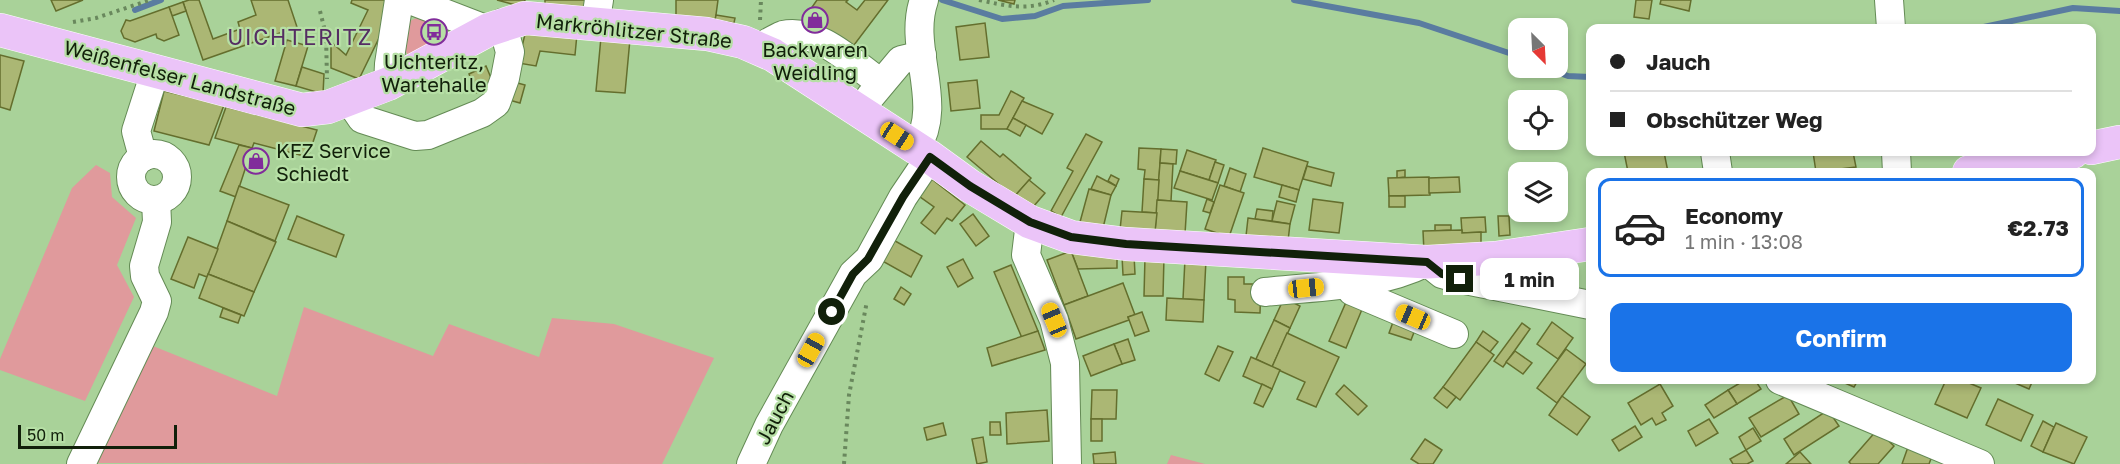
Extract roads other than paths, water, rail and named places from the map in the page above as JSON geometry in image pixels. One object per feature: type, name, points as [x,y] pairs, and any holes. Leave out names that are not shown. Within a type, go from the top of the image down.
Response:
[{"type":"main road","name":"Markröhlitzer Straße","points":[[495,27],[525,18],[597,13],[726,37],[759,48],[860,111],[970,186],[1030,222],[1071,237],[1126,244],[1427,262],[1496,258],[1586,245]]},
{"type":"main road","name":"Weißenfelser Landstraße","points":[[0,30],[302,110],[338,103],[388,84],[495,27]]},
{"type":"main road","points":[[2096,147],[2120,142]]},
{"type":"main road","points":[[1990,168],[2052,156]]},
{"type":"street","points":[[388,84],[388,64],[399,0]]},
{"type":"street","points":[[338,103],[362,119],[415,136],[428,135],[482,113],[496,103],[505,78],[510,52],[495,27],[410,0]]},
{"type":"street","points":[[1890,0],[1891,24]]},
{"type":"street","name":"Jauch","points":[[751,464],[769,425],[853,274],[868,259],[903,197],[923,153],[928,119],[919,26],[923,3]]},
{"type":"street","points":[[759,48],[782,35],[814,36],[881,83]]},
{"type":"street","points":[[860,111],[901,60],[922,56]]},
{"type":"street","points":[[81,464],[154,312],[157,301],[145,276],[144,266],[157,222],[156,200],[140,195],[132,183],[133,168],[143,157],[136,131],[155,72]]},
{"type":"street","points":[[1030,222],[1026,255],[1054,320],[1065,363],[1067,464]]},
{"type":"street","points":[[1265,292],[1402,275],[1427,262],[1442,274],[1460,279],[1586,304]]},
{"type":"street","points":[[1348,283],[1352,291],[1454,334]]},
{"type":"street","points":[[1790,384],[1980,464]]},
{"type":"waterway","points":[[135,10],[161,0]]},
{"type":"waterway","points":[[942,0],[1002,19],[1035,16],[1063,6],[1148,0]]},
{"type":"waterway","points":[[1294,0],[1419,23],[1508,53]]},
{"type":"waterway","points":[[1998,24],[2073,8],[2120,11]]},
{"type":"waterway","points":[[1568,76],[1586,77]]},
{"type":"place","name":"Backwaren Weidling","points":[[815,20]]},
{"type":"place","name":"Uichteritz, Wartehalle","points":[[434,32]]},
{"type":"place","name":"KFZ Service Schiedt","points":[[256,161]]},
{"type":"district","name":"UICHTERITZ","points":[[300,36]]}]
